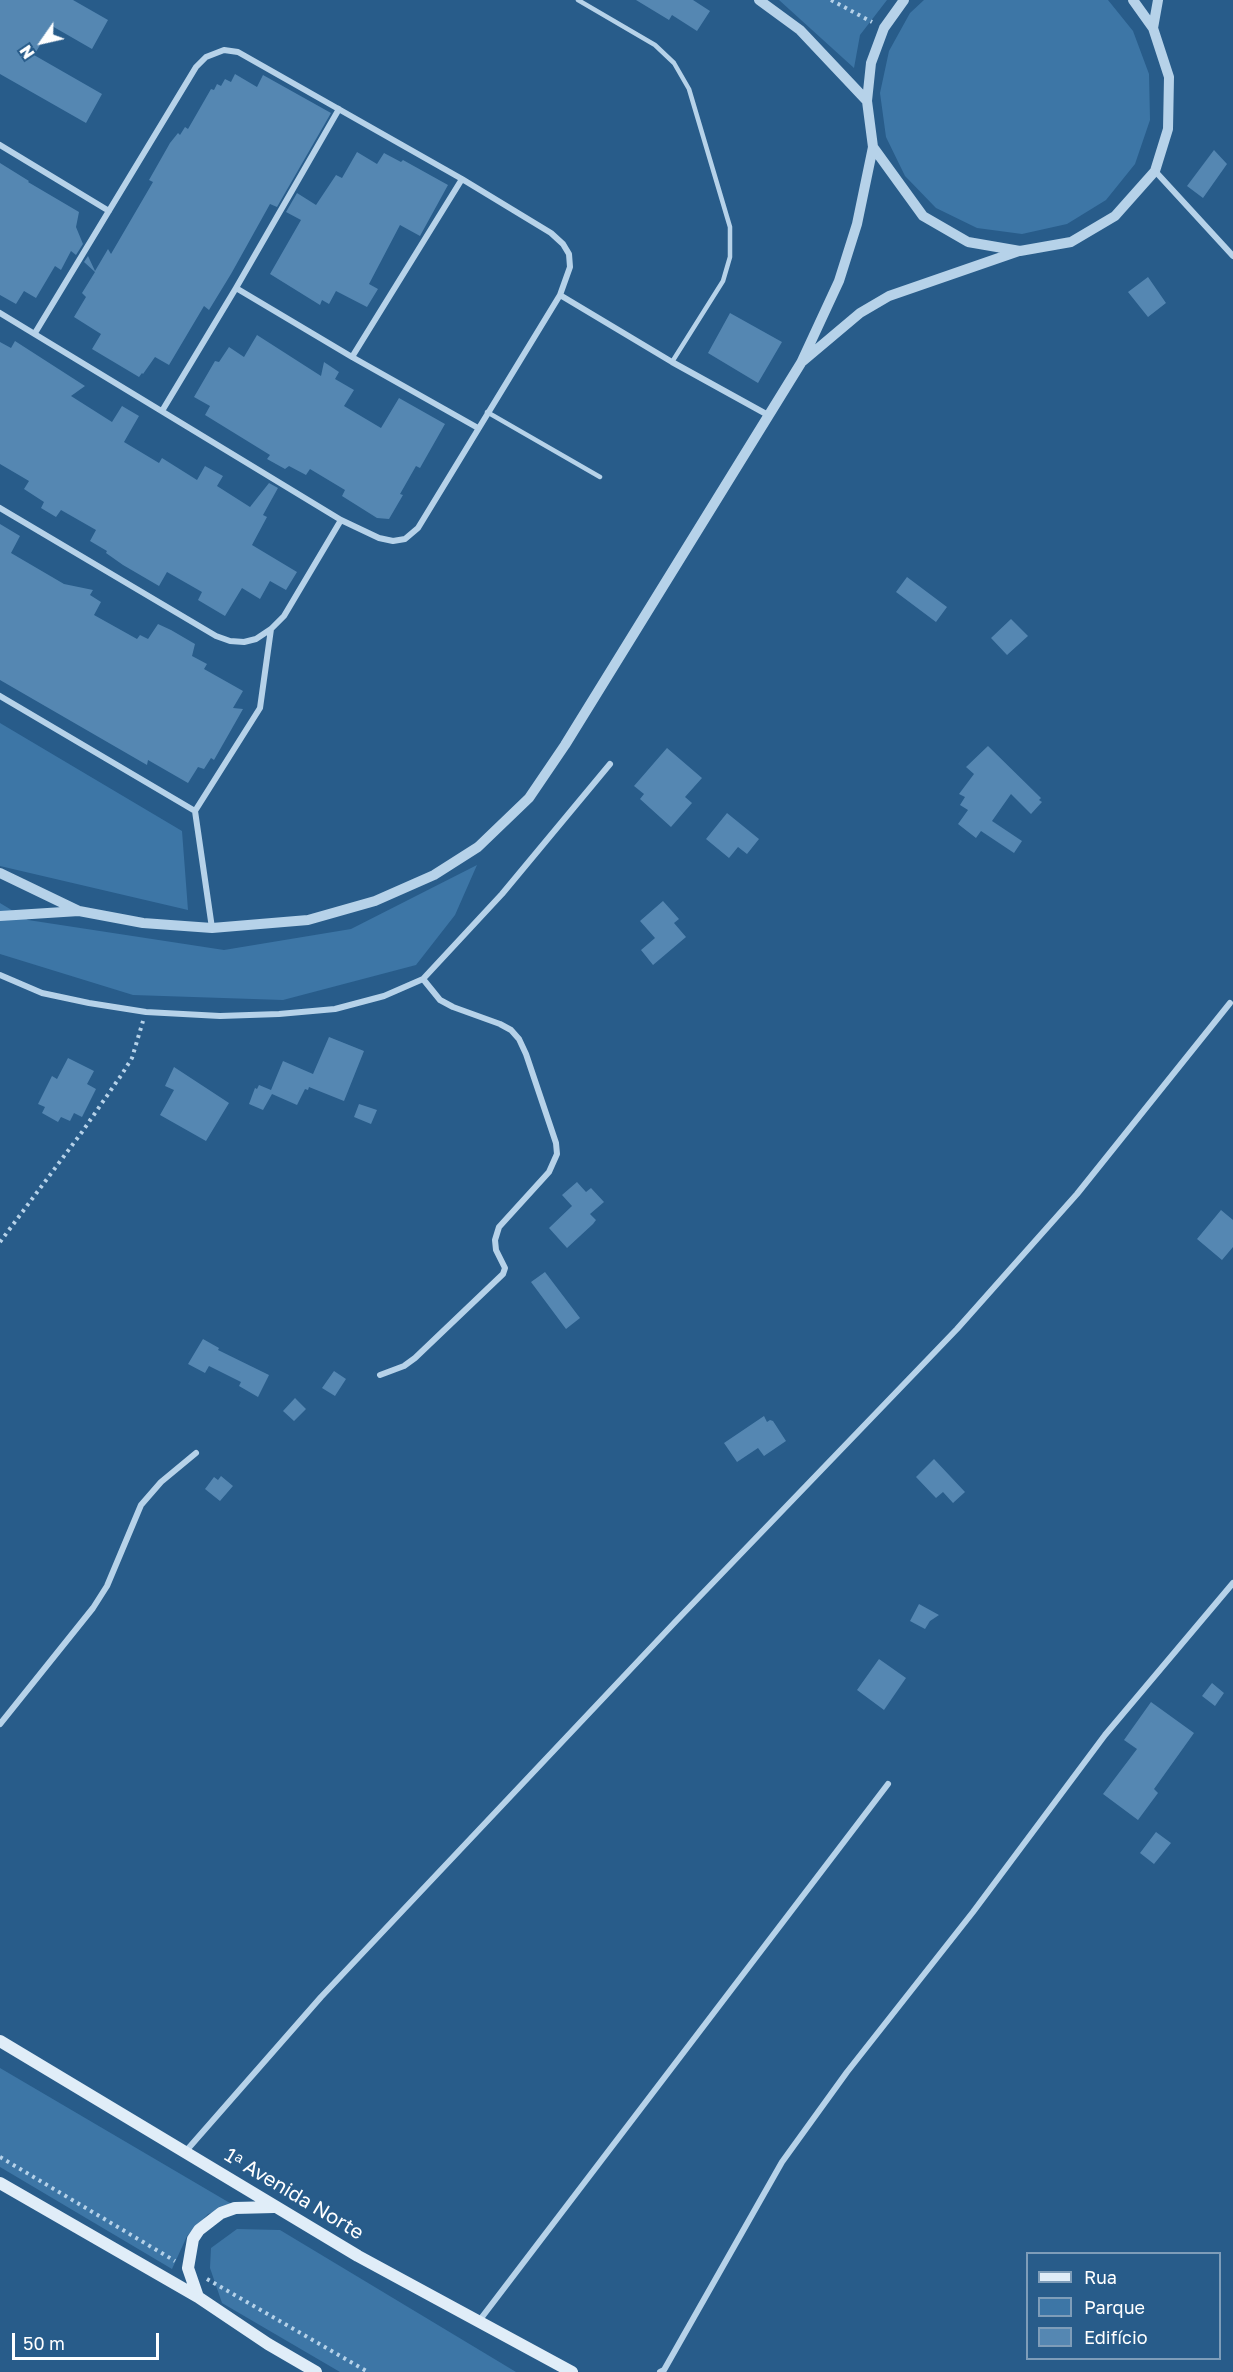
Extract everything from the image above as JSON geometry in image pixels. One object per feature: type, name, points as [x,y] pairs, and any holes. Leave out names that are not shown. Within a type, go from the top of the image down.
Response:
[{"type":"main road","name":"1ᵃ Avenida Norte","points":[[0,2041],[358,2256],[572,2372]]},
{"type":"main road","points":[[0,2183],[198,2297],[268,2344],[316,2372]]},
{"type":"main road","points":[[198,2297],[188,2268],[193,2239],[199,2230],[210,2220],[228,2210],[248,2206],[275,2207]]},
{"type":"street","points":[[759,0],[800,30],[867,101]]},
{"type":"street","points":[[0,916],[79,911],[143,923],[212,928],[308,920],[375,901],[434,875],[478,847],[529,798],[565,745],[801,363],[839,281],[857,224],[873,147],[867,101],[871,63],[884,28],[904,0]]},
{"type":"street","points":[[801,363],[860,313],[889,296],[1020,251],[1071,242],[1115,216],[1155,171],[1168,129],[1169,77],[1153,28],[1133,0]]},
{"type":"street","points":[[1153,28],[1158,0]]},
{"type":"street","points":[[0,313],[341,520],[379,538],[393,541],[405,539],[418,528],[560,295],[570,267],[569,254],[563,244],[551,233],[462,179],[238,52],[224,50],[206,57],[196,67],[35,333]]},
{"type":"street","points":[[162,411],[339,109]]},
{"type":"street","points":[[0,145],[109,211]]},
{"type":"street","points":[[873,147],[923,216],[969,242],[1020,251]]},
{"type":"street","points":[[1155,171],[1233,256]]},
{"type":"street","points":[[352,357],[462,179]]},
{"type":"street","points":[[236,288],[478,428]]},
{"type":"street","points":[[560,295],[672,362],[768,415]]},
{"type":"street","points":[[0,508],[216,636],[230,641],[244,642],[256,639],[284,616],[341,520]]},
{"type":"street","points":[[212,928],[195,811],[260,708],[271,629]]},
{"type":"street","points":[[0,696],[195,811]]},
{"type":"street","points":[[0,975],[42,993],[146,1012],[220,1016],[279,1014],[335,1009],[384,996],[423,979],[502,894],[610,764]]},
{"type":"street","points":[[0,873],[79,911]]},
{"type":"street","points":[[381,1375],[404,1366],[415,1358],[502,1274],[505,1268],[496,1250],[495,1240],[499,1227],[549,1172],[557,1154],[556,1143],[519,1039],[511,1030],[500,1024],[440,1000],[423,979]]},
{"type":"street","points":[[186,2151],[321,1997],[677,1620],[957,1329],[1077,1194],[1230,1003]]},
{"type":"street","points":[[0,1724],[93,1608],[107,1586],[141,1505],[154,1489],[196,1453]]},
{"type":"street","points":[[663,2371],[782,2162],[847,2072],[974,1912],[1105,1735],[1233,1583]]},
{"type":"street","points":[[479,2321],[888,1785]]},
{"type":"lane","points":[[578,0],[655,45],[674,63],[689,89],[730,227],[730,257],[723,281],[672,362]]},
{"type":"lane","points":[[488,412],[600,477]]},
{"type":"path","points":[[831,0],[884,28]]},
{"type":"path","points":[[0,1242],[122,1074],[140,1039],[146,1012]]},
{"type":"green space","points":[[779,0],[887,0],[860,35],[854,68]]},
{"type":"green space","points":[[924,0],[1108,0],[1133,31],[1149,74],[1150,120],[1135,164],[1106,200],[1067,224],[1022,234],[977,228],[936,208],[905,176],[886,137],[880,93],[889,51],[910,13]]},
{"type":"green space","points":[[0,723],[182,831],[188,910],[0,866]]},
{"type":"green space","points":[[477,865],[455,915],[416,965],[283,1000],[133,995],[0,954],[0,903],[28,920],[224,950],[351,929]]},
{"type":"green space","points":[[0,2068],[235,2206],[208,2214],[187,2236],[172,2269],[0,2167]]},
{"type":"green space","points":[[237,2229],[280,2230],[516,2372],[340,2372],[222,2303],[210,2268],[211,2248]]},
{"type":"building","points":[[0,0],[73,0],[108,20],[92,49],[52,26],[34,55],[102,94],[86,123],[0,74]]},
{"type":"building","points":[[636,0],[693,0],[710,11],[697,31],[672,15],[669,20]]},
{"type":"building","points":[[235,74],[257,87],[263,75],[331,113],[277,207],[270,204],[209,310],[204,306],[169,365],[155,357],[139,377],[92,349],[101,334],[74,317],[86,297],[82,293],[95,272],[84,262],[88,256],[95,271],[108,249],[111,254],[153,182],[149,180],[170,143],[178,133],[180,135],[185,127],[188,129],[211,89],[214,90],[217,84],[221,86],[225,79],[231,82]]},
{"type":"building","points":[[1214,150],[1227,164],[1203,198],[1187,186]]},
{"type":"building","points":[[357,152],[377,164],[384,153],[401,162],[403,160],[448,185],[420,236],[400,225],[369,284],[378,289],[367,307],[336,291],[329,304],[322,300],[320,305],[270,274],[301,220],[286,212],[297,193],[316,205],[336,175],[342,178]]},
{"type":"building","points":[[0,163],[79,212],[76,227],[83,244],[76,255],[71,251],[61,270],[55,266],[36,298],[24,291],[16,304],[0,295]]},
{"type":"building","points":[[1148,277],[1166,303],[1148,317],[1128,292]]},
{"type":"building","points":[[730,313],[782,342],[758,383],[708,353]]},
{"type":"building","points":[[257,335],[321,376],[324,362],[339,372],[335,379],[354,390],[344,406],[381,428],[399,398],[445,424],[420,468],[416,466],[389,519],[377,518],[342,496],[345,490],[310,469],[306,475],[289,466],[285,469],[267,459],[270,455],[205,415],[210,406],[194,397],[215,361],[219,362],[229,347],[244,357]]},
{"type":"building","points":[[15,341],[85,386],[71,396],[112,422],[122,406],[139,416],[124,442],[159,463],[162,458],[197,480],[205,466],[223,476],[217,486],[250,507],[269,483],[278,488],[263,515],[267,517],[252,545],[297,572],[286,590],[270,581],[260,599],[242,588],[225,616],[198,600],[202,592],[167,572],[159,586],[123,565],[106,553],[107,551],[90,541],[96,530],[61,510],[56,517],[41,508],[44,502],[24,489],[29,481],[0,464],[0,342],[11,348]]},
{"type":"building","points":[[0,524],[20,536],[11,553],[64,584],[93,590],[90,595],[101,602],[94,615],[137,639],[140,635],[148,639],[158,624],[171,630],[195,644],[192,656],[207,664],[204,669],[243,691],[233,708],[243,709],[214,760],[211,758],[204,769],[198,767],[188,783],[148,760],[147,765],[0,680]]},
{"type":"building","points":[[907,577],[947,607],[936,622],[896,592]]},
{"type":"building","points":[[1011,619],[1028,636],[1007,655],[991,638]]},
{"type":"building","points":[[988,746],[1041,798],[1039,800],[1042,802],[1031,814],[1011,794],[992,821],[1022,841],[1014,853],[981,831],[976,838],[958,824],[968,810],[960,805],[965,797],[959,794],[974,774],[966,767]]},
{"type":"building","points":[[667,748],[702,778],[685,797],[692,803],[671,827],[640,799],[644,794],[634,786]]},
{"type":"building","points":[[727,813],[759,839],[747,854],[738,847],[729,858],[706,839]]},
{"type":"building","points":[[663,901],[679,919],[674,923],[686,937],[653,965],[641,950],[655,938],[640,921]]},
{"type":"building","points":[[329,1037],[364,1051],[344,1101],[309,1087],[308,1090],[305,1089],[297,1105],[272,1094],[263,1110],[249,1104],[255,1088],[257,1089],[259,1085],[271,1090],[283,1061],[313,1074]]},
{"type":"building","points":[[68,1058],[94,1071],[87,1084],[96,1089],[82,1117],[74,1113],[70,1121],[61,1117],[58,1122],[42,1113],[45,1107],[38,1104],[52,1076],[57,1079]]},
{"type":"building","points":[[174,1067],[229,1103],[206,1141],[160,1115],[174,1090],[165,1086]]},
{"type":"building","points":[[359,1104],[377,1110],[371,1124],[354,1117]]},
{"type":"building","points":[[577,1182],[586,1192],[591,1188],[604,1202],[590,1214],[596,1220],[593,1224],[567,1248],[549,1228],[572,1206],[562,1195]]},
{"type":"building","points":[[1221,1210],[1233,1220],[1233,1247],[1222,1260],[1197,1239]]},
{"type":"building","points":[[545,1272],[580,1318],[566,1329],[531,1282]]},
{"type":"building","points":[[203,1339],[219,1348],[218,1350],[269,1375],[258,1397],[239,1386],[241,1382],[209,1366],[205,1373],[188,1364]]},
{"type":"building","points":[[334,1371],[346,1379],[335,1396],[322,1388]]},
{"type":"building","points":[[295,1398],[306,1409],[294,1421],[283,1411]]},
{"type":"building","points":[[764,1416],[767,1422],[773,1421],[786,1441],[764,1456],[758,1448],[737,1462],[724,1443]]},
{"type":"building","points":[[934,1459],[965,1492],[953,1503],[943,1492],[936,1498],[916,1477]]},
{"type":"building","points":[[221,1476],[233,1486],[220,1501],[205,1489],[214,1477],[218,1480]]},
{"type":"building","points":[[919,1604],[939,1615],[930,1621],[925,1629],[910,1621]]},
{"type":"building","points":[[879,1659],[906,1678],[884,1710],[857,1690]]},
{"type":"building","points":[[1212,1683],[1224,1693],[1215,1706],[1202,1696]]},
{"type":"building","points":[[1151,1702],[1194,1733],[1154,1789],[1158,1793],[1138,1820],[1103,1794],[1137,1749],[1124,1740]]},
{"type":"building","points":[[1156,1832],[1171,1843],[1154,1864],[1140,1853]]}]
